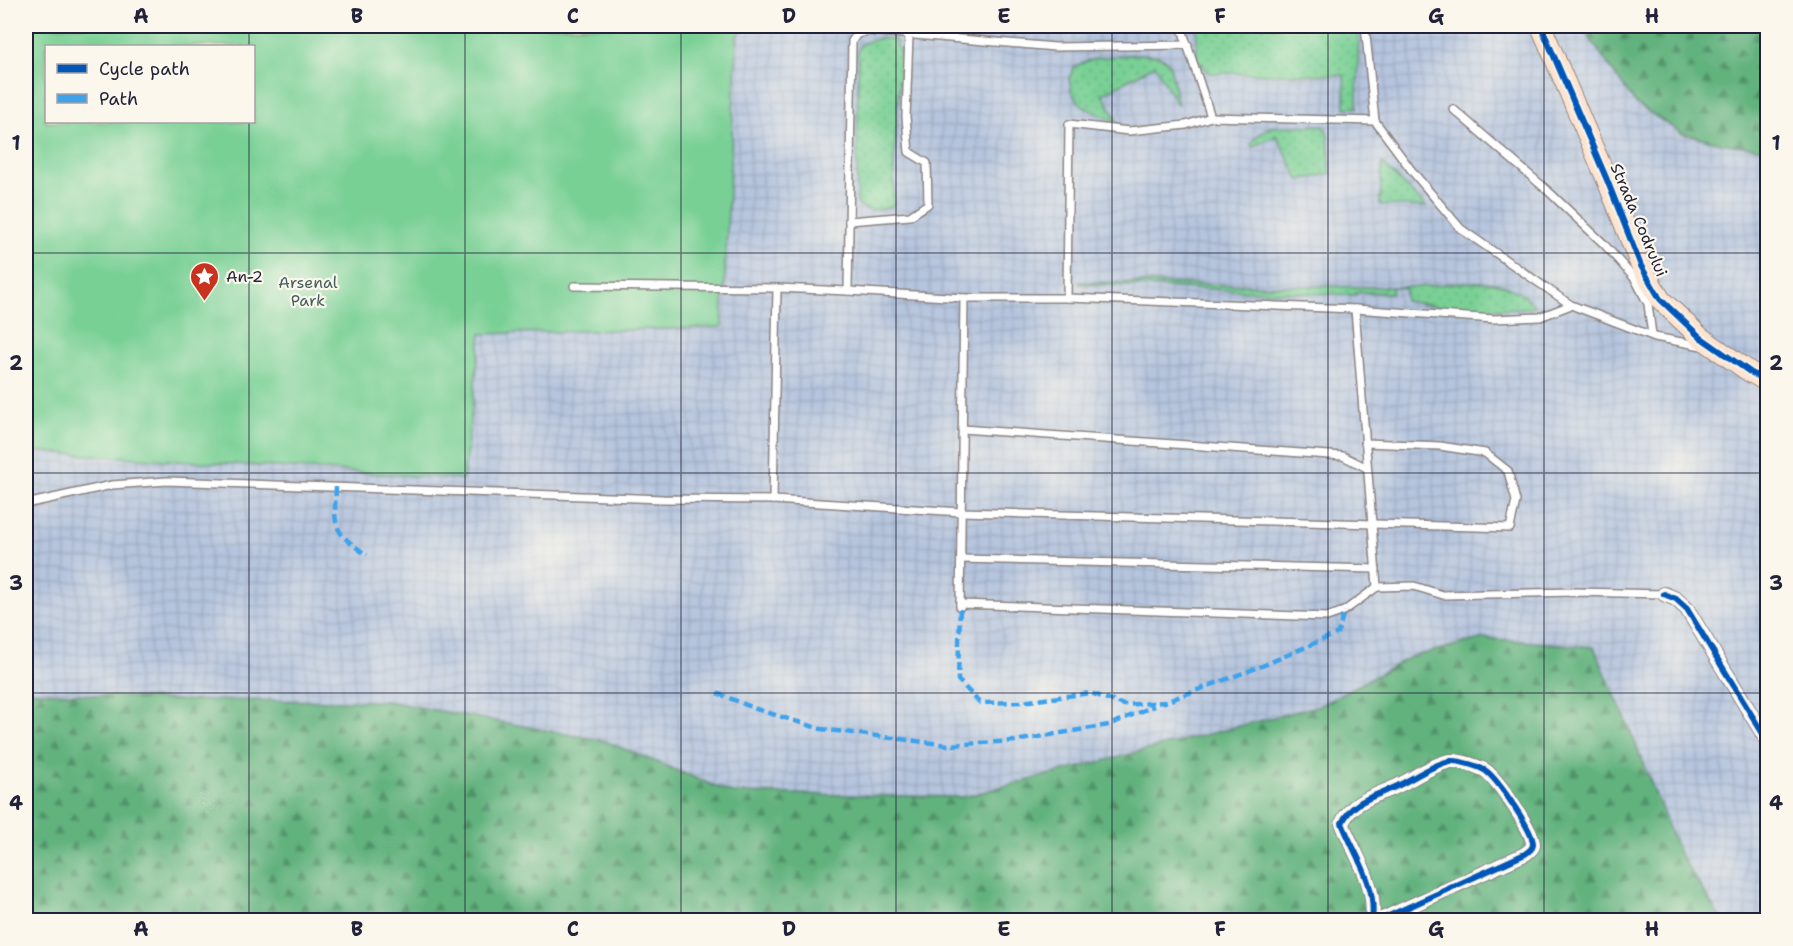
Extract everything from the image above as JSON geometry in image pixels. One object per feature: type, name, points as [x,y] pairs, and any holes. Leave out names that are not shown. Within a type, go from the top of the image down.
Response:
[{"type":"street","name":"Strada Codrului","points":[[1541,26],[1641,266],[1660,299],[1700,337],[1767,382]]},
{"type":"street","points":[[1664,594],[1676,599],[1687,609],[1767,742]]},
{"type":"street","points":[[1372,921],[1374,904],[1362,864],[1342,823],[1347,812],[1360,802],[1452,761],[1486,771],[1501,788],[1524,823],[1533,842],[1532,848],[1525,854],[1380,921]]},
{"type":"lane","points":[[1181,26],[1211,117]]},
{"type":"lane","points":[[1365,26],[1375,121],[1412,171],[1461,229],[1571,305],[1652,335],[1719,350]]},
{"type":"lane","points":[[848,291],[852,41],[857,34],[868,31],[1055,47],[1188,45]]},
{"type":"lane","points":[[849,221],[910,216],[928,204],[927,163],[909,152],[906,117],[909,35]]},
{"type":"lane","points":[[1453,109],[1604,244],[1635,279],[1648,304],[1652,335]]},
{"type":"lane","points":[[1067,298],[1070,124],[1129,130],[1186,124],[1211,117],[1375,121]]},
{"type":"lane","points":[[574,286],[777,288],[964,298],[1067,298],[1355,309],[1494,319],[1540,317],[1571,305]]},
{"type":"lane","points":[[773,500],[777,288]]},
{"type":"lane","points":[[964,298],[960,607],[1327,616],[1344,610],[1377,587],[1414,586],[1443,595],[1575,592],[1664,594]]},
{"type":"lane","points":[[1355,309],[1377,587]]},
{"type":"lane","points":[[962,429],[1343,456],[1367,468]]},
{"type":"lane","points":[[26,504],[112,485],[167,481],[663,499],[773,500],[961,512],[1510,528],[1516,501],[1508,471],[1485,453],[1440,446],[1365,442]]},
{"type":"lane","points":[[961,559],[1376,569]]},
{"type":"shaded area","points":[[703,26],[1581,26],[1635,103],[1681,133],[1767,149],[1767,920],[1728,920],[1719,916],[1679,853],[1630,730],[1411,657],[1321,705],[963,797],[732,793],[605,741],[179,700],[26,691],[26,385]]},
{"type":"green space","name":"Arsenal Park","points":[[26,26],[746,26],[737,36],[722,327],[481,334],[463,479],[26,451]]},
{"type":"green space","points":[[1197,26],[1359,26],[1357,108],[1345,108],[1344,75],[1209,73],[1197,59]]},
{"type":"green space","points":[[1581,26],[1767,26],[1767,149],[1725,144],[1681,133],[1635,103]]},
{"type":"green space","points":[[879,38],[895,40],[901,56],[894,203],[893,206],[883,209],[869,210],[857,203],[858,50],[861,44]]},
{"type":"green space","points":[[1141,54],[1159,56],[1167,60],[1178,106],[1155,65],[1103,94],[1118,123],[1083,107],[1072,93],[1069,78],[1074,67],[1098,58]]},
{"type":"green space","points":[[1323,125],[1328,135],[1331,174],[1299,180],[1277,136],[1252,147],[1251,144],[1271,127]]},
{"type":"green space","points":[[1382,163],[1426,207],[1380,205]]},
{"type":"green space","points":[[1080,282],[1409,287],[1482,282],[1511,288],[1525,296],[1535,306],[1491,309],[1441,307],[1405,301],[1405,288],[1393,287],[1391,293],[1356,292],[1356,295],[1080,284]]},
{"type":"green space","points":[[1484,638],[1594,647],[1679,853],[1719,916],[1728,920],[26,920],[26,691],[179,700],[386,701],[605,741],[732,793],[963,797],[1321,705],[1411,657]]},
{"type":"marked path","points":[[336,487],[335,512],[341,534],[367,555]]},
{"type":"marked path","points":[[960,609],[958,680],[980,703],[1021,702],[1091,693],[1124,705],[1165,702],[1262,666],[1338,633],[1344,611]]},
{"type":"marked path","points":[[717,693],[756,709],[821,729],[948,745],[1015,741],[1109,725],[1154,706]]},
{"type":"cycle path","points":[[1541,26],[1641,266],[1660,299],[1700,337],[1768,382]]},
{"type":"cycle path","points":[[1664,594],[1676,599],[1687,609],[1768,742]]},
{"type":"cycle path","points":[[1372,920],[1373,907],[1368,882],[1342,823],[1346,816],[1364,801],[1445,762],[1459,762],[1486,771],[1514,806],[1527,828],[1533,844],[1532,849],[1380,920]]},
{"type":"place","name":"An-2","points":[[205,302]]}]
